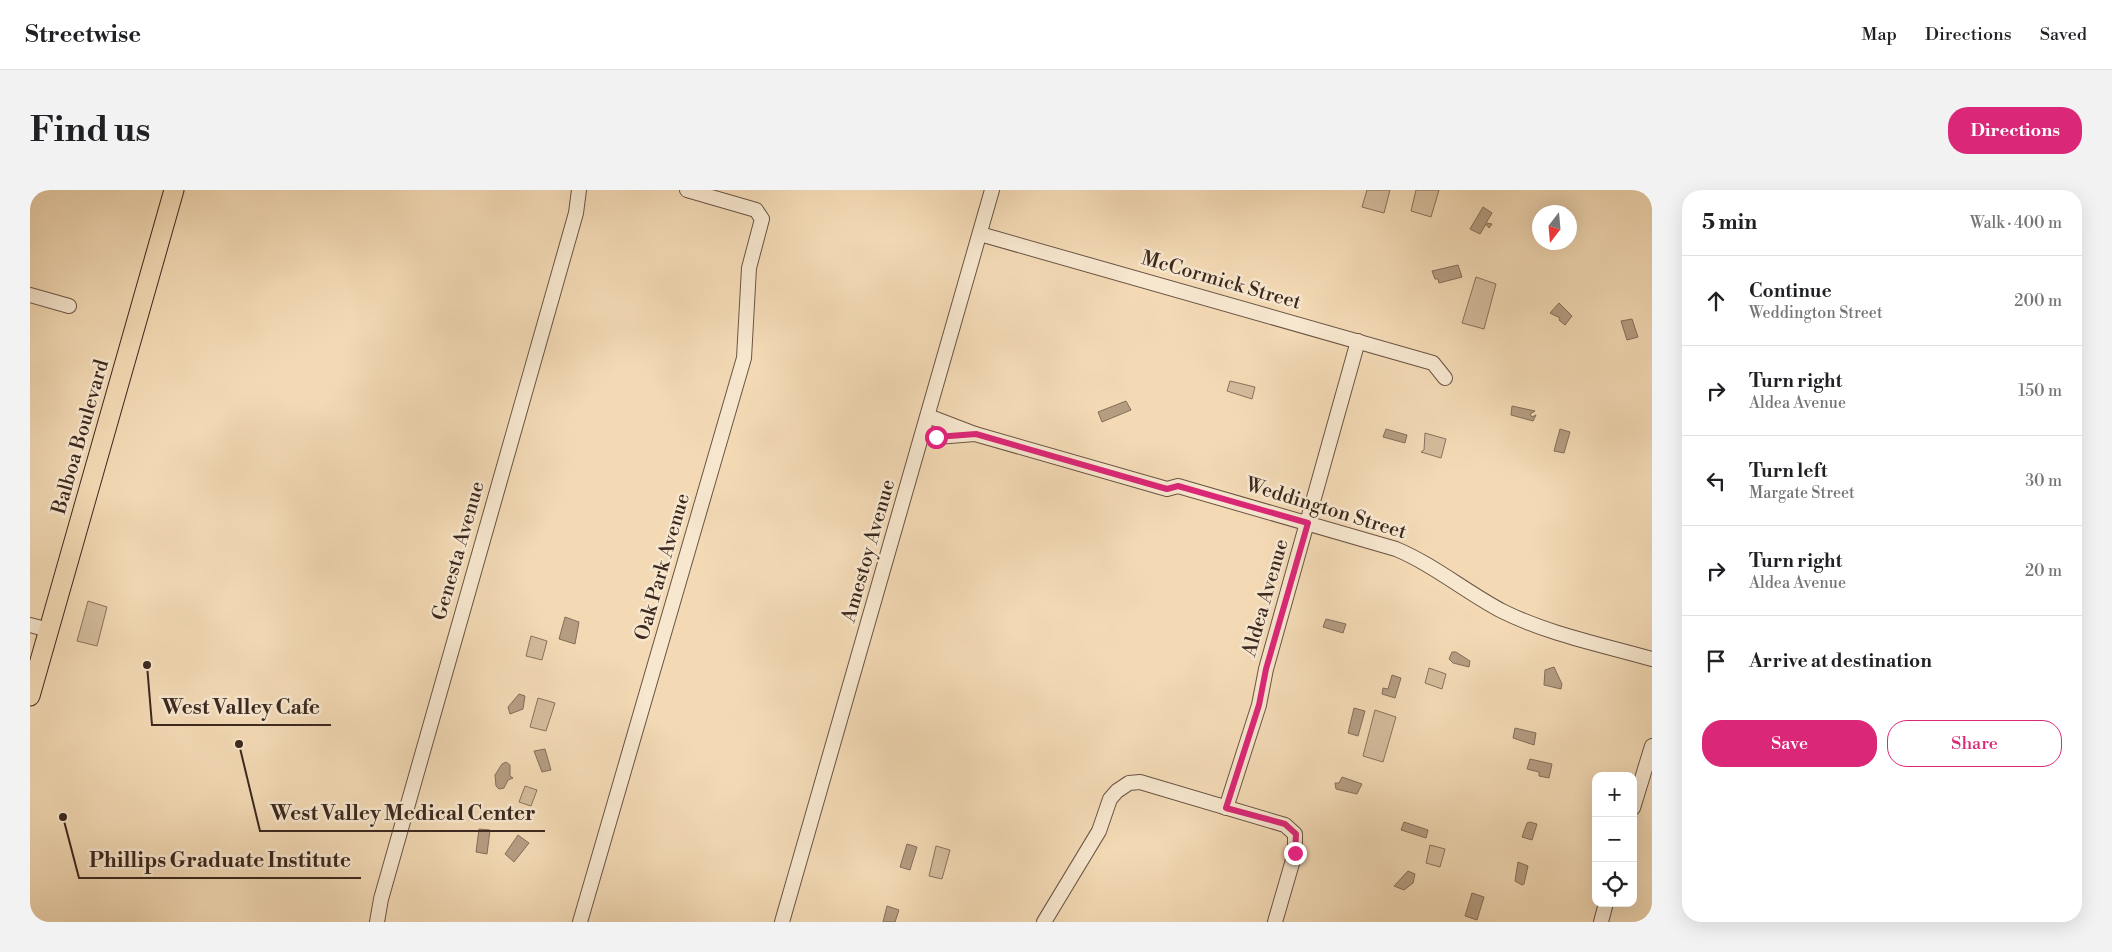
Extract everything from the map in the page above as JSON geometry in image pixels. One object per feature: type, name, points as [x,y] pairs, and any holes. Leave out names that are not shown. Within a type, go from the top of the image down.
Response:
[{"type":"main road","name":"Balboa Boulevard","points":[[30,696],[174,190]]},
{"type":"street","name":"Genesta Avenue","points":[[378,922],[385,883],[576,213],[579,190]]},
{"type":"street","name":"Oak Park Avenue","points":[[580,922],[744,358],[749,268],[762,219],[756,210],[687,190]]},
{"type":"street","name":"Amestoy Avenue","points":[[782,922],[992,190]]},
{"type":"street","name":"McCormick Street","points":[[980,234],[1433,363],[1445,378]]},
{"type":"street","points":[[30,295],[69,306]]},
{"type":"street","name":"Aldea Avenue","points":[[1226,808],[1259,705],[1266,669],[1358,341]]},
{"type":"street","name":"Weddington Street","points":[[928,416],[976,434],[1167,489],[1178,486],[1396,549],[1419,559],[1502,610],[1531,623],[1652,659]]},
{"type":"street","name":"Weddington Street","points":[[923,435],[952,437],[976,434]]},
{"type":"street","points":[[30,625],[49,630]]},
{"type":"street","points":[[1637,795],[1652,746]]},
{"type":"street","points":[[1044,922],[1099,831],[1110,799],[1117,791],[1129,783],[1140,782],[1153,784],[1226,808],[1285,824],[1296,834],[1295,853],[1275,922]]},
{"type":"street","points":[[1601,922],[1605,907]]},
{"type":"shaded area","points":[[1367,190],[1390,190],[1384,213],[1362,207]]},
{"type":"shaded area","points":[[1416,190],[1439,190],[1431,217],[1411,211]]},
{"type":"shaded area","points":[[1483,207],[1492,213],[1486,223],[1492,224],[1489,228],[1486,224],[1480,234],[1470,229]]},
{"type":"shaded area","points":[[1458,265],[1462,277],[1439,283],[1438,279],[1435,279],[1432,271]]},
{"type":"shaded area","points":[[1476,277],[1496,284],[1484,329],[1462,323]]},
{"type":"shaded area","points":[[1559,303],[1572,316],[1565,325],[1559,320],[1560,318],[1550,313]]},
{"type":"shaded area","points":[[1632,319],[1638,337],[1627,340],[1621,321]]},
{"type":"shaded area","points":[[1230,381],[1255,387],[1252,399],[1227,391]]},
{"type":"shaded area","points":[[1126,401],[1131,410],[1102,422],[1098,412]]},
{"type":"shaded area","points":[[1512,406],[1535,411],[1530,414],[1532,417],[1536,415],[1533,421],[1511,415]]},
{"type":"shaded area","points":[[1386,429],[1407,435],[1405,443],[1383,437]]},
{"type":"shaded area","points":[[1560,429],[1570,432],[1564,453],[1554,451]]},
{"type":"shaded area","points":[[1425,433],[1446,439],[1441,458],[1421,452],[1424,450]]},
{"type":"shaded area","points":[[88,601],[107,607],[97,646],[77,641]]},
{"type":"shaded area","points":[[565,617],[579,622],[575,644],[559,639]]},
{"type":"shaded area","points":[[1326,619],[1346,624],[1343,633],[1323,627]]},
{"type":"shaded area","points":[[531,636],[547,641],[542,660],[526,656]]},
{"type":"shaded area","points":[[1452,652],[1456,652],[1470,661],[1469,667],[1453,663],[1449,659]]},
{"type":"shaded area","points":[[1554,667],[1562,684],[1561,689],[1544,685],[1545,670]]},
{"type":"shaded area","points":[[1429,668],[1446,674],[1442,689],[1425,683]]},
{"type":"shaded area","points":[[1392,675],[1401,678],[1395,698],[1382,694],[1383,688],[1388,689]]},
{"type":"shaded area","points":[[519,694],[525,696],[523,709],[510,714],[508,707]]},
{"type":"shaded area","points":[[538,698],[555,703],[546,731],[530,727]]},
{"type":"shaded area","points":[[1354,708],[1365,711],[1358,736],[1348,733]]},
{"type":"shaded area","points":[[1375,710],[1396,717],[1383,762],[1363,756]]},
{"type":"shaded area","points":[[1515,728],[1536,733],[1534,745],[1513,738]]},
{"type":"shaded area","points":[[545,749],[551,770],[542,772],[534,751]]},
{"type":"shaded area","points":[[1530,759],[1552,764],[1549,778],[1539,776],[1539,772],[1527,769]]},
{"type":"shaded area","points":[[506,762],[510,765],[510,776],[513,778],[508,780],[504,788],[499,789],[496,786],[495,775],[502,764]]},
{"type":"shaded area","points":[[1342,777],[1362,784],[1357,794],[1336,789],[1335,783],[1339,783]]},
{"type":"shaded area","points":[[525,786],[537,790],[531,806],[519,802]]},
{"type":"shaded area","points":[[1404,822],[1428,830],[1426,838],[1401,830]]},
{"type":"shaded area","points":[[1527,823],[1537,824],[1532,840],[1522,837]]},
{"type":"shaded area","points":[[479,829],[490,830],[487,854],[476,852]]},
{"type":"shaded area","points":[[518,835],[529,843],[514,862],[505,854]]},
{"type":"shaded area","points":[[907,844],[917,847],[910,870],[900,867]]},
{"type":"shaded area","points":[[1430,845],[1445,849],[1440,867],[1426,863]]},
{"type":"shaded area","points":[[936,846],[950,850],[942,879],[929,876]]},
{"type":"shaded area","points":[[1518,862],[1528,866],[1524,884],[1522,885],[1515,881]]},
{"type":"shaded area","points":[[1408,871],[1415,874],[1413,883],[1404,890],[1394,886]]},
{"type":"shaded area","points":[[1472,893],[1484,897],[1477,920],[1465,916]]},
{"type":"shaded area","points":[[887,906],[899,910],[895,922],[883,922]]},
{"type":"place","name":"West Valley Cafe","points":[[147,665]]},
{"type":"place","name":"West Valley Medical Center","points":[[239,744]]},
{"type":"place","name":"Phillips Graduate Institute","points":[[63,817]]},
{"type":"route","points":[[936,437],[976,434],[1167,489],[1178,486],[1308,523],[1266,669],[1259,705],[1226,808],[1285,824],[1296,834],[1295,853]]}]
